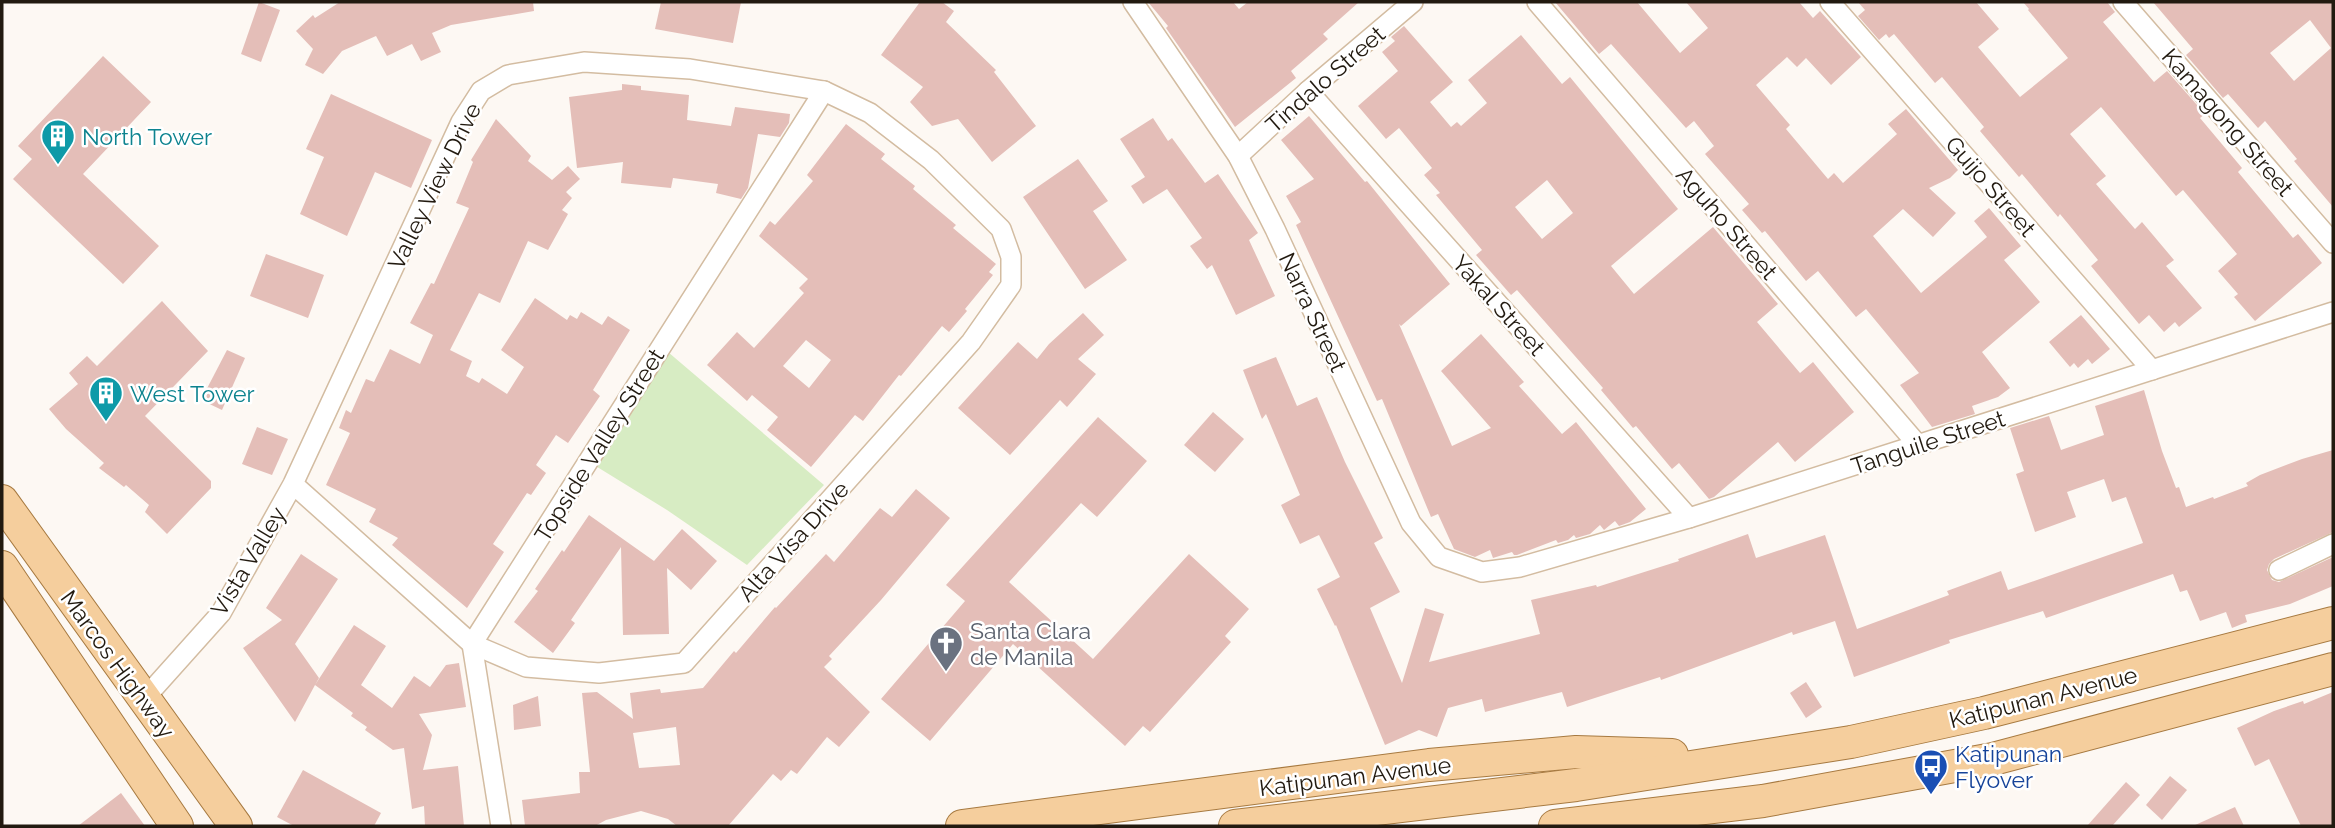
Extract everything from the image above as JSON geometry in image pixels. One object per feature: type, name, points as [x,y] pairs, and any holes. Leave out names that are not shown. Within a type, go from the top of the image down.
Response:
[{"type":"main road","name":"Marcos Highway","points":[[2,501],[236,826]]},
{"type":"main road","name":"Marcos Highway","points":[[2,567],[177,826]]},
{"type":"main road","name":"Katipunan Avenue","points":[[1235,826],[1576,785],[1851,742],[1984,713],[2333,623]]},
{"type":"main road","name":"Katipunan Avenue","points":[[1659,826],[1763,801],[1993,759],[2333,669]]},
{"type":"main road","name":"Katipunan Avenue","points":[[962,826],[1429,765],[1563,753],[1750,758]]},
{"type":"main road","name":"Katipunan Avenue","points":[[1555,826],[1763,801]]},
{"type":"street","name":"Narra Street","points":[[1133,2],[1238,156],[1275,229],[1412,523],[1439,557],[1482,572],[1520,567]]},
{"type":"street","name":"Tindalo Street","points":[[1238,156],[1308,91],[1413,2]]},
{"type":"street","name":"Aguho Street","points":[[1536,2],[1918,445]]},
{"type":"street","name":"Guijo Street","points":[[1830,2],[2152,370]]},
{"type":"street","name":"Kamagong Street","points":[[2123,2],[2333,243]]},
{"type":"street","name":"Valley View Drive","points":[[293,484],[461,122],[481,91],[508,75],[584,62],[690,69],[824,91]]},
{"type":"street","name":"Alta Visa Drive","points":[[293,484],[472,644],[526,667],[598,673],[684,663],[971,342],[1011,285],[1011,257],[1001,229],[920,152],[870,113],[824,91]]},
{"type":"street","name":"Topside Valley Street","points":[[472,644],[824,91]]},
{"type":"street","name":"Yakal Street","points":[[1308,91],[1689,518]]},
{"type":"street","name":"Tanguile Street","points":[[1520,567],[1689,518],[2333,312]]},
{"type":"street","name":"Vista Valley","points":[[144,699],[221,613],[293,484]]},
{"type":"street","points":[[2279,570],[2333,544]]},
{"type":"street","points":[[472,644],[501,826]]},
{"type":"green space","points":[[668,352],[824,485],[747,565],[667,510],[594,465]]},
{"type":"building","points":[[259,2],[280,10],[261,62],[241,54]]},
{"type":"building","points":[[340,2],[533,2],[534,11],[451,25],[432,33],[441,52],[421,61],[412,44],[387,56],[376,36],[342,51],[323,74],[305,65],[313,49],[296,31],[313,15],[315,18]]},
{"type":"building","points":[[661,2],[741,2],[733,43],[655,29]]},
{"type":"building","points":[[920,2],[942,2],[954,11],[946,22],[996,70],[994,72],[1036,126],[992,162],[958,119],[932,126],[910,102],[923,87],[881,55]]},
{"type":"building","points":[[1148,2],[1233,2],[1239,9],[1248,2],[1359,2],[1323,34],[1328,39],[1291,71],[1296,78],[1235,127],[1166,28],[1168,26]]},
{"type":"building","points":[[1555,2],[1637,2],[1680,53],[1708,28],[1686,2],[1799,2],[1813,18],[1820,11],[1861,57],[1831,85],[1806,58],[1797,67],[1787,57],[1756,85],[1790,125],[1786,129],[1828,179],[1834,173],[1843,183],[1897,134],[1888,124],[1906,109],[1958,170],[1950,178],[1929,188],[1956,213],[1933,237],[1903,209],[1873,236],[1921,293],[1987,237],[1974,221],[1989,208],[2021,246],[2004,260],[2040,302],[1982,352],[2010,388],[1998,397],[1972,406],[1975,414],[1932,427],[1900,385],[1919,373],[1866,309],[1856,317],[1818,271],[1806,281],[1765,231],[1762,233],[1742,210],[1749,204],[1705,154],[1714,146],[1694,121],[1686,128],[1611,44],[1599,54]]},
{"type":"building","points":[[1858,2],[1976,2],[1999,29],[1978,47],[2020,97],[2068,58],[2023,2],[2107,2],[2115,12],[2103,22],[2154,82],[2167,71],[2205,114],[2200,118],[2242,168],[2238,172],[2293,238],[2298,234],[2322,263],[2255,321],[2234,297],[2238,294],[2218,271],[2237,254],[2183,190],[2176,196],[2101,107],[2070,134],[2106,176],[2096,184],[2135,229],[2142,222],[2174,260],[2166,266],[2202,308],[2179,327],[2175,322],[2164,332],[2149,315],[2139,324],[2091,266],[2098,260],[2022,174],[2019,177],[1980,131],[1984,127],[1942,77],[1935,83],[1894,34],[1889,38],[1886,34],[1879,40],[1858,16],[1865,10]]},
{"type":"building","points":[[2153,2],[2333,2],[2333,207],[2265,121],[2258,128],[2228,94],[2223,98],[2186,55],[2193,49]],"holes":[[[2310,20],[2331,48],[2294,81],[2270,53]]]},
{"type":"building","points":[[1404,26],[1453,82],[1430,102],[1451,127],[1457,122],[1461,126],[1487,103],[1468,80],[1521,35],[1562,84],[1570,77],[1678,209],[1611,266],[1634,294],[1713,227],[1778,304],[1757,322],[1800,373],[1813,362],[1854,412],[1795,462],[1778,442],[1709,499],[1679,463],[1672,469],[1636,426],[1633,428],[1601,390],[1603,388],[1517,290],[1511,295],[1476,255],[1482,250],[1436,195],[1440,193],[1424,175],[1432,168],[1399,128],[1386,139],[1358,106],[1398,71],[1382,52],[1395,41],[1391,37]],"holes":[[[1547,180],[1573,213],[1542,239],[1515,207]]]},
{"type":"building","name":"North Tower","points":[[103,56],[151,102],[83,174],[159,246],[123,284],[13,179],[32,159],[18,146]]},
{"type":"building","points":[[622,84],[641,86],[641,90],[689,95],[687,120],[731,126],[735,107],[790,114],[789,123],[780,137],[758,134],[748,188],[741,199],[716,193],[718,184],[673,178],[671,188],[621,183],[623,162],[577,168],[569,97],[622,90]]},
{"type":"building","points":[[331,94],[432,140],[411,188],[375,172],[347,236],[300,214],[324,157],[306,149]]},
{"type":"building","points":[[1309,116],[1365,182],[1367,181],[1450,284],[1401,326],[1399,324],[1452,446],[1491,428],[1441,371],[1481,334],[1524,382],[1519,386],[1562,434],[1576,422],[1646,509],[1630,522],[1619,526],[1615,521],[1604,530],[1600,525],[1590,534],[1576,538],[1574,535],[1558,543],[1556,540],[1517,555],[1512,552],[1493,558],[1490,550],[1475,557],[1454,549],[1438,514],[1431,517],[1382,399],[1377,401],[1296,225],[1301,222],[1286,196],[1314,179],[1281,140]]},
{"type":"building","points":[[1153,118],[1168,141],[1172,138],[1205,183],[1218,174],[1258,233],[1249,240],[1275,296],[1236,315],[1212,265],[1207,269],[1190,246],[1202,238],[1167,189],[1143,204],[1131,186],[1145,177],[1120,139]]},
{"type":"building","points":[[496,119],[531,156],[528,161],[552,180],[568,166],[580,179],[566,192],[572,198],[562,210],[568,214],[548,250],[528,241],[500,303],[479,293],[450,350],[472,361],[466,376],[479,383],[482,378],[507,394],[524,367],[501,350],[535,298],[567,320],[570,315],[577,319],[581,312],[602,325],[608,316],[630,330],[593,390],[600,396],[568,443],[556,435],[536,465],[546,473],[531,495],[527,493],[493,544],[504,552],[467,608],[392,545],[398,538],[369,522],[376,509],[326,485],[350,433],[339,428],[346,410],[351,413],[366,379],[374,382],[390,349],[420,364],[433,335],[410,323],[431,283],[434,284],[469,208],[456,203],[473,162],[471,160]]},
{"type":"building","points":[[846,124],[885,154],[881,159],[915,186],[913,189],[956,225],[953,228],[996,264],[989,272],[993,275],[949,332],[942,326],[863,421],[855,415],[811,467],[767,430],[778,417],[752,395],[747,401],[707,365],[737,332],[754,348],[804,293],[799,288],[808,279],[759,236],[770,221],[775,225],[813,181],[807,175]],"holes":[[[806,340],[831,360],[809,388],[783,366]]]},
{"type":"building","points":[[1078,159],[1108,201],[1093,211],[1127,260],[1085,289],[1023,197]]},
{"type":"building","points":[[266,254],[324,275],[308,318],[250,296]]},
{"type":"building","name":"West Tower","points":[[162,301],[208,351],[145,416],[211,481],[211,488],[167,534],[145,512],[149,505],[126,485],[124,487],[99,468],[104,463],[66,429],[49,409],[78,384],[69,373],[87,356],[97,366]]},
{"type":"building","points":[[1083,313],[1104,335],[1078,359],[1096,374],[1067,407],[1060,400],[1010,455],[958,408],[1018,342],[1037,359],[1049,344]]},
{"type":"building","points":[[2081,315],[2110,349],[2092,364],[2088,359],[2078,368],[2074,363],[2070,367],[2049,342]]},
{"type":"building","points":[[227,350],[245,358],[222,410],[201,400]]},
{"type":"building","points":[[1276,357],[1297,406],[1317,397],[1345,462],[1383,538],[1374,543],[1400,592],[1370,608],[1402,683],[1425,608],[1444,614],[1429,662],[1540,634],[1531,600],[1596,585],[1597,587],[1679,561],[1678,559],[1748,534],[1756,558],[1825,535],[1857,629],[1949,595],[1947,591],[2001,571],[2008,590],[2143,543],[2126,497],[2112,502],[2104,479],[2067,492],[2076,517],[2035,532],[2016,474],[2024,471],[2010,428],[2049,416],[2061,450],[2104,435],[2095,406],[2144,390],[2162,451],[2186,507],[2248,486],[2246,483],[2260,475],[2333,450],[2333,532],[2274,559],[2267,570],[2272,580],[2279,582],[2333,557],[2333,586],[2290,604],[2245,615],[2247,622],[2232,628],[2226,612],[2200,621],[2187,590],[2180,592],[2173,574],[2046,618],[2043,611],[1949,640],[1950,643],[1854,677],[1835,621],[1793,635],[1792,632],[1661,680],[1660,677],[1567,707],[1562,692],[1485,712],[1482,699],[1448,708],[1437,737],[1419,730],[1385,745],[1336,625],[1317,589],[1340,577],[1319,535],[1300,544],[1281,505],[1300,495],[1266,414],[1262,419],[1243,370]]},
{"type":"building","points":[[1213,412],[1244,439],[1215,472],[1184,445]]},
{"type":"building","points":[[1098,417],[1147,461],[1097,517],[1081,503],[1009,582],[1093,659],[1189,554],[1249,609],[1225,636],[1231,642],[1150,732],[1143,726],[1125,746],[1013,644],[930,741],[881,699],[965,601],[946,585]]},
{"type":"building","points":[[257,427],[288,439],[272,475],[242,464]]},
{"type":"building","points":[[916,489],[950,518],[881,600],[829,656],[832,659],[824,667],[870,712],[839,747],[827,737],[797,774],[791,770],[781,781],[773,774],[728,826],[677,826],[668,819],[641,811],[606,820],[595,826],[525,826],[522,800],[580,793],[579,772],[590,772],[582,693],[597,692],[633,719],[630,693],[660,689],[661,693],[703,688],[734,651],[736,653],[826,554],[834,562],[880,508],[892,517]],"holes":[[[676,727],[680,765],[639,768],[633,733]]]},
{"type":"building","points":[[589,515],[654,561],[682,529],[717,561],[691,590],[667,568],[669,634],[623,635],[621,547],[571,620],[575,623],[553,653],[514,622]]},
{"type":"building","points":[[301,554],[338,579],[295,644],[319,678],[295,722],[243,648],[282,620],[266,608]]},
{"type":"building","points":[[354,625],[386,646],[361,685],[392,708],[414,676],[430,687],[446,665],[459,663],[466,707],[419,714],[432,735],[423,770],[458,766],[464,826],[425,826],[424,806],[412,809],[404,748],[393,750],[365,730],[367,727],[351,716],[353,713],[315,685]]},
{"type":"building","points":[[1806,682],[1822,707],[1806,718],[1790,693]]},
{"type":"building","points":[[2333,692],[2333,826],[2301,826],[2269,759],[2255,766],[2237,728],[2274,711],[2303,701],[2304,704]]},
{"type":"building","points":[[538,696],[541,726],[514,730],[513,705]]},
{"type":"building","points":[[303,770],[381,813],[374,826],[294,826],[277,817]]},
{"type":"building","points":[[2170,776],[2187,790],[2162,820],[2146,805]]},
{"type":"building","points":[[2126,782],[2140,795],[2112,826],[2087,826]]},
{"type":"building","points":[[121,793],[145,826],[78,826]]},
{"type":"building","points":[[2235,807],[2244,826],[2193,826]]},
{"type":"place","name":"North Tower","points":[[58,166]]},
{"type":"place","name":"West Tower","points":[[106,423]]},
{"type":"place","name":"Santa Clara de Manila","points":[[946,673]]},
{"type":"place","name":"Katipunan Flyover","points":[[1931,796]]}]
